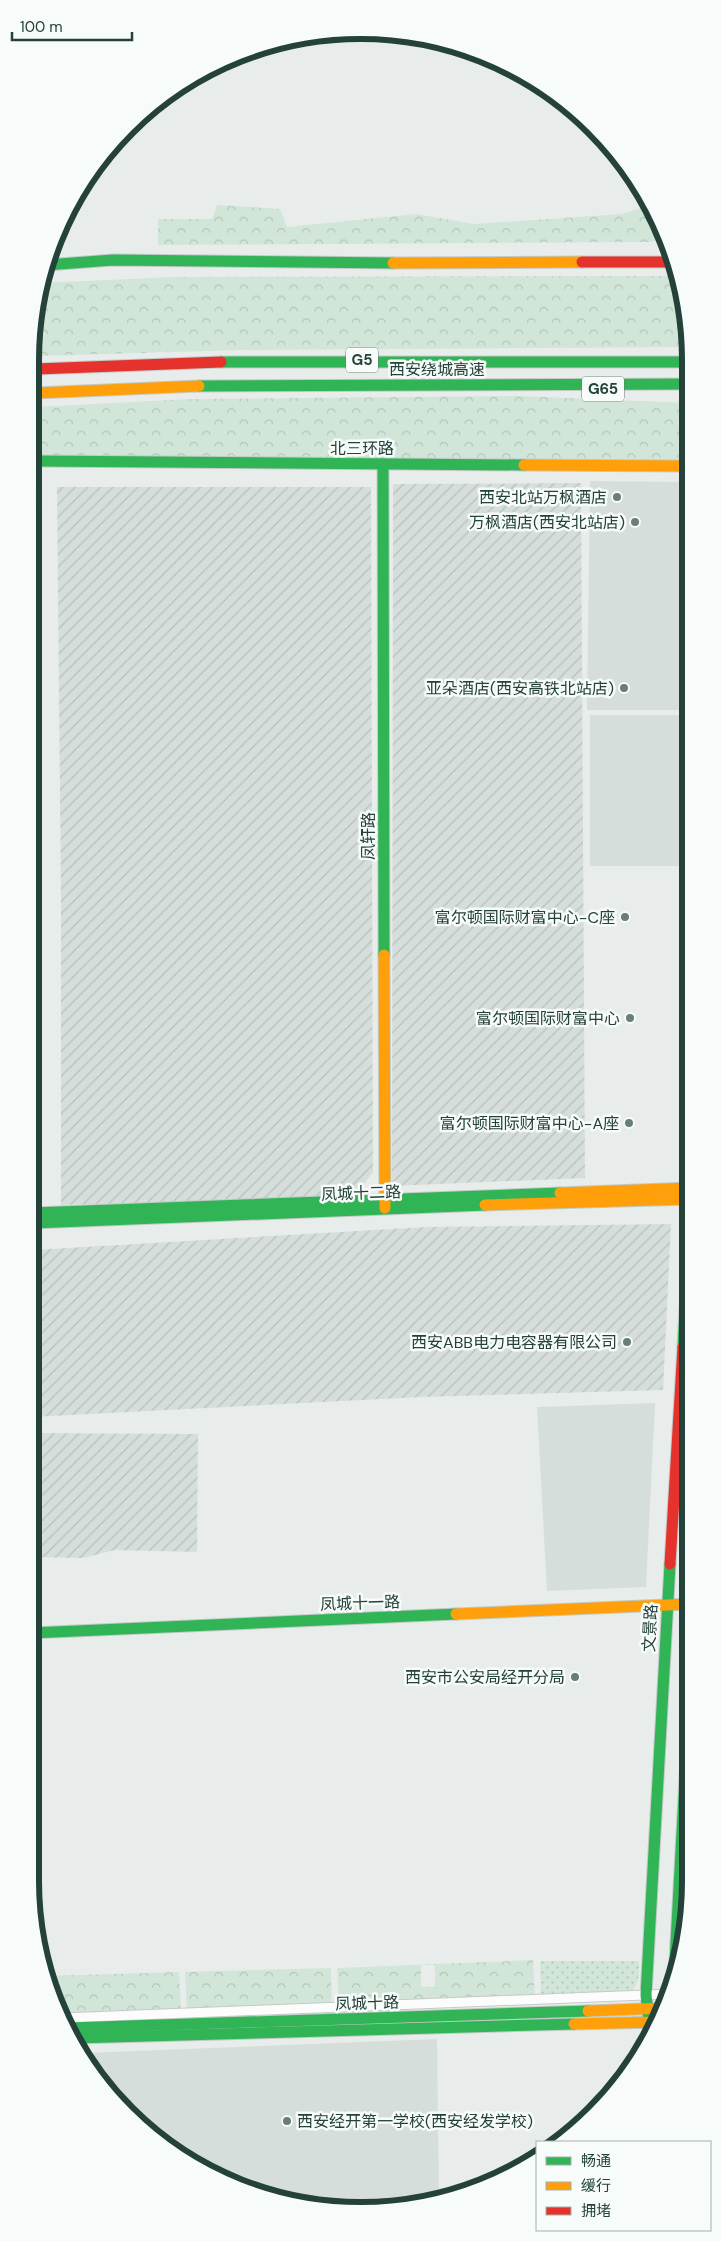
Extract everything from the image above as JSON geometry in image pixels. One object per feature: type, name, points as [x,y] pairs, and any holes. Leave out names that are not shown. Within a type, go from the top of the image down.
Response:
[{"type":"main road","points":[[622,262],[664,254]]},
{"type":"main road","points":[[54,264],[113,260],[307,263],[666,262]]},
{"type":"main road","name":"西安绕城高速","points":[[39,370],[130,364],[311,360],[682,362]]},
{"type":"main road","name":"西安绕城高速","points":[[39,393],[133,388],[682,384]]},
{"type":"main road","name":"G65","points":[[517,385],[682,392]]},
{"type":"main road","name":"北三环路","points":[[40,461],[682,466]]},
{"type":"main road","name":"凤轩路","points":[[383,464],[385,1204]]},
{"type":"main road","name":"凤城十二路","points":[[39,1223],[682,1188]]},
{"type":"main road","name":"凤城十二路","points":[[39,1213],[682,1199]]},
{"type":"main road","name":"文景路","points":[[652,2017],[648,2009],[646,1995],[682,1358]]},
{"type":"main road","name":"凤城十一路","points":[[39,1633],[682,1604]]},
{"type":"main road","points":[[676,1943],[682,1833]]},
{"type":"main road","name":"凤城十路","points":[[75,2028],[656,2009]]},
{"type":"main road","name":"凤城十路","points":[[80,2038],[649,2022]]},
{"type":"street","points":[[69,2018],[661,1994]]},
{"type":"shaded area","points":[[590,481],[682,482],[682,710],[587,710]]},
{"type":"shaded area","points":[[581,483],[585,1178],[392,1186],[393,484]]},
{"type":"shaded area","points":[[57,487],[371,487],[373,1172],[354,1197],[61,1205],[61,897]]},
{"type":"shaded area","points":[[590,715],[682,715],[682,866],[590,866]]},
{"type":"shaded area","points":[[671,1224],[663,1390],[421,1397],[39,1417],[39,1250],[426,1227]]},
{"type":"shaded area","points":[[655,1403],[646,1587],[547,1591],[537,1407]]},
{"type":"shaded area","points":[[39,1433],[198,1434],[197,1552],[115,1550],[83,1558],[39,1557]]},
{"type":"shaded area","name":"西安经开第一学校(西安经发学校)","points":[[437,2039],[439,2192],[382,2202],[339,2202],[298,2196],[237,2178],[182,2148],[148,2122],[119,2093],[89,2053]]},
{"type":"green space","points":[[217,205],[280,209],[287,227],[416,214],[474,224],[622,214],[643,207],[659,240],[649,242],[158,245],[158,219],[212,219]]},
{"type":"green space","points":[[671,276],[676,298],[682,347],[241,350],[39,356],[39,339],[49,283],[173,277]]},
{"type":"green space","points":[[518,396],[682,403],[682,460],[39,458],[39,407],[190,399]]},
{"type":"green space","points":[[533,1960],[535,2001],[339,2008],[337,1968]],"holes":[[[421,1965],[435,1965],[435,1987],[421,1987]]]},
{"type":"green space","points":[[540,1961],[639,1961],[638,1978],[636,1986],[630,1993],[541,2001]]},
{"type":"green space","points":[[331,1968],[332,2008],[187,2012],[185,1972]]},
{"type":"green space","points":[[179,1972],[181,2012],[69,2016],[54,1976]]},
{"type":"traffic: fast","points":[[54,264],[113,260],[393,263]]},
{"type":"traffic: fast","points":[[221,362],[682,362]]},
{"type":"traffic: fast","points":[[199,386],[682,384]]},
{"type":"traffic: fast","points":[[39,461],[524,465]]},
{"type":"traffic: fast","points":[[383,464],[384,955]]},
{"type":"traffic: fast","points":[[39,1213],[560,1193]]},
{"type":"traffic: fast","points":[[39,1223],[485,1205]]},
{"type":"traffic: fast","points":[[649,2023],[646,1995],[670,1564]]},
{"type":"traffic: fast","points":[[39,1633],[456,1614]]},
{"type":"traffic: fast","points":[[676,1943],[682,1833]]},
{"type":"traffic: fast","points":[[75,2028],[588,2011]]},
{"type":"traffic: fast","points":[[80,2038],[574,2024]]},
{"type":"traffic: slow","points":[[393,263],[582,262]]},
{"type":"traffic: slow","points":[[39,393],[199,386]]},
{"type":"traffic: slow","points":[[524,465],[682,466]]},
{"type":"traffic: slow","points":[[384,955],[385,1208]]},
{"type":"traffic: slow","points":[[560,1193],[682,1188]]},
{"type":"traffic: slow","points":[[485,1205],[682,1199]]},
{"type":"traffic: slow","points":[[456,1614],[682,1604]]},
{"type":"traffic: slow","points":[[588,2011],[656,2008]]},
{"type":"traffic: slow","points":[[574,2024],[649,2022]]},
{"type":"traffic: jam","points":[[582,262],[666,262]]},
{"type":"traffic: jam","points":[[39,369],[221,362]]},
{"type":"traffic: jam","points":[[670,1564],[682,1364]]},
{"type":"place","name":"西安北站万枫酒店","points":[[617,497]]},
{"type":"place","name":"万枫酒店(西安北站店)","points":[[635,522]]},
{"type":"place","name":"亚朵酒店(西安高铁北站店)","points":[[624,688]]},
{"type":"place","name":"富尔顿国际财富中心-C座","points":[[625,917]]},
{"type":"place","name":"富尔顿国际财富中心","points":[[630,1018]]},
{"type":"place","name":"富尔顿国际财富中心-A座","points":[[629,1123]]},
{"type":"place","name":"西安ABB电力电容器有限公司","points":[[627,1342]]},
{"type":"place","name":"西安市公安局经开分局","points":[[575,1677]]},
{"type":"place","name":"西安经开第一学校(西安经发学校)","points":[[287,2121]]}]
